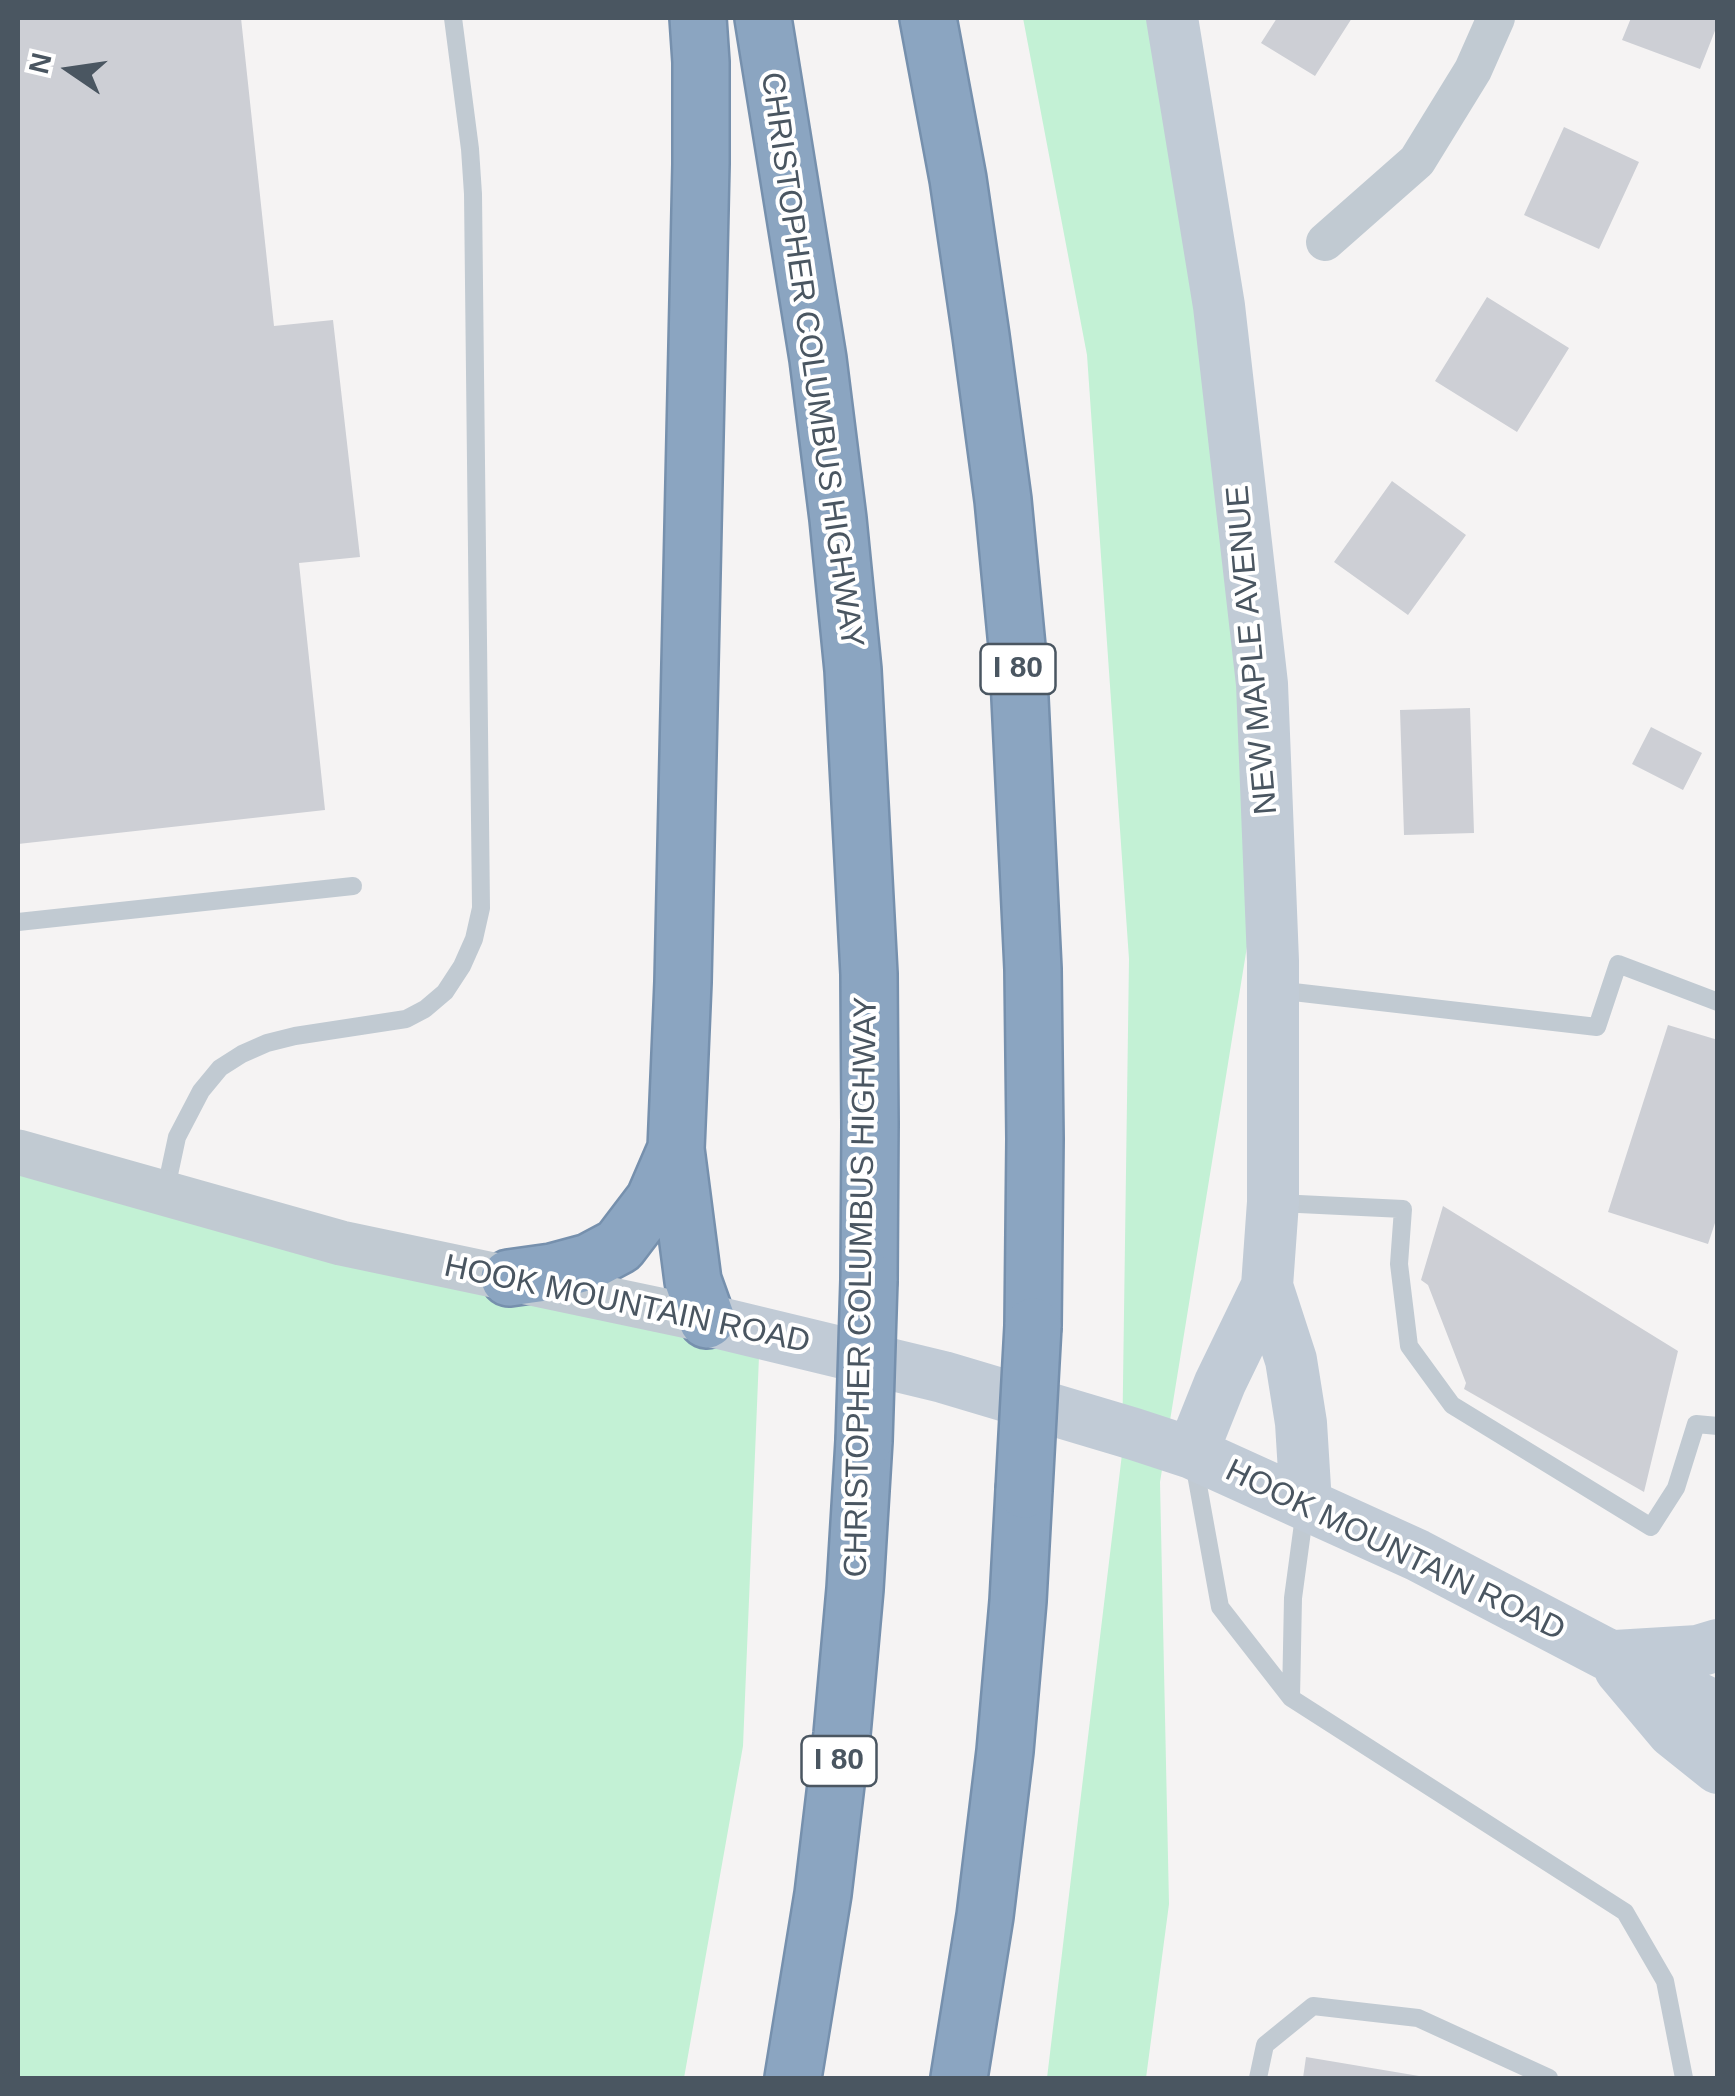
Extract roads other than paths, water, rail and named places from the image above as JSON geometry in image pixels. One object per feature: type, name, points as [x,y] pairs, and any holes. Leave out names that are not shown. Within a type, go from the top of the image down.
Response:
[{"type":"highway","points":[[698,18],[700,203],[676,1149],[692,1281],[707,1320]]},
{"type":"highway","name":"CHRISTOPHER COLUMBUS HIGHWAY","points":[[763,18],[818,359],[838,519],[852,670],[868,974],[869,1280],[855,1589],[824,1894],[793,2078]]},
{"type":"highway","name":"I 80","points":[[928,18],[958,179],[1003,500],[1018,657],[1033,969],[1033,1326],[1018,1601],[985,1916],[959,2078]]},
{"type":"highway","points":[[508,1278],[589,1262],[619,1246],[654,1200],[676,1149]]},
{"type":"main road","name":"NEW MAPLE AVENUE","points":[[1172,18],[1218,306],[1262,684],[1273,990],[1273,1202],[1268,1286],[1291,1360],[1302,1424],[1306,1504]]},
{"type":"main road","name":"NEW MAPLE AVENUE","points":[[1192,1453],[1220,1383],[1268,1286]]},
{"type":"main road","name":"HOOK MOUNTAIN ROAD","points":[[707,1320],[944,1377],[1192,1453],[1417,1556],[1718,1708]]},
{"type":"main road","points":[[1610,1656],[1698,1651],[1718,1645]]},
{"type":"main road","points":[[1610,1656],[1673,1732],[1718,1768]]},
{"type":"street","points":[[1324,242],[1417,161],[1473,70],[1496,18]]},
{"type":"street","name":"HOOK MOUNTAIN ROAD","points":[[18,1152],[341,1243],[707,1320]]},
{"type":"lane","points":[[165,1193],[184,1123],[200,1090],[220,1068],[267,1043],[406,1019],[425,1010],[445,992],[462,966],[482,908],[472,194],[453,18]]},
{"type":"lane","points":[[18,922],[353,886]]},
{"type":"lane","points":[[1273,990],[1597,1027],[1618,964],[1718,1002]]},
{"type":"lane","points":[[1273,1202],[1403,1208],[1399,1264],[1409,1346],[1452,1405],[1652,1527],[1676,1488],[1696,1424],[1718,1426]]},
{"type":"lane","points":[[1192,1453],[1220,1607],[1290,1698],[1625,1912],[1665,1981],[1684,2078]]},
{"type":"lane","points":[[1290,1698],[1292,1598],[1306,1504]]},
{"type":"lane","points":[[1258,2078],[1265,2045],[1313,2006],[1418,2018],[1548,2078]]}]
